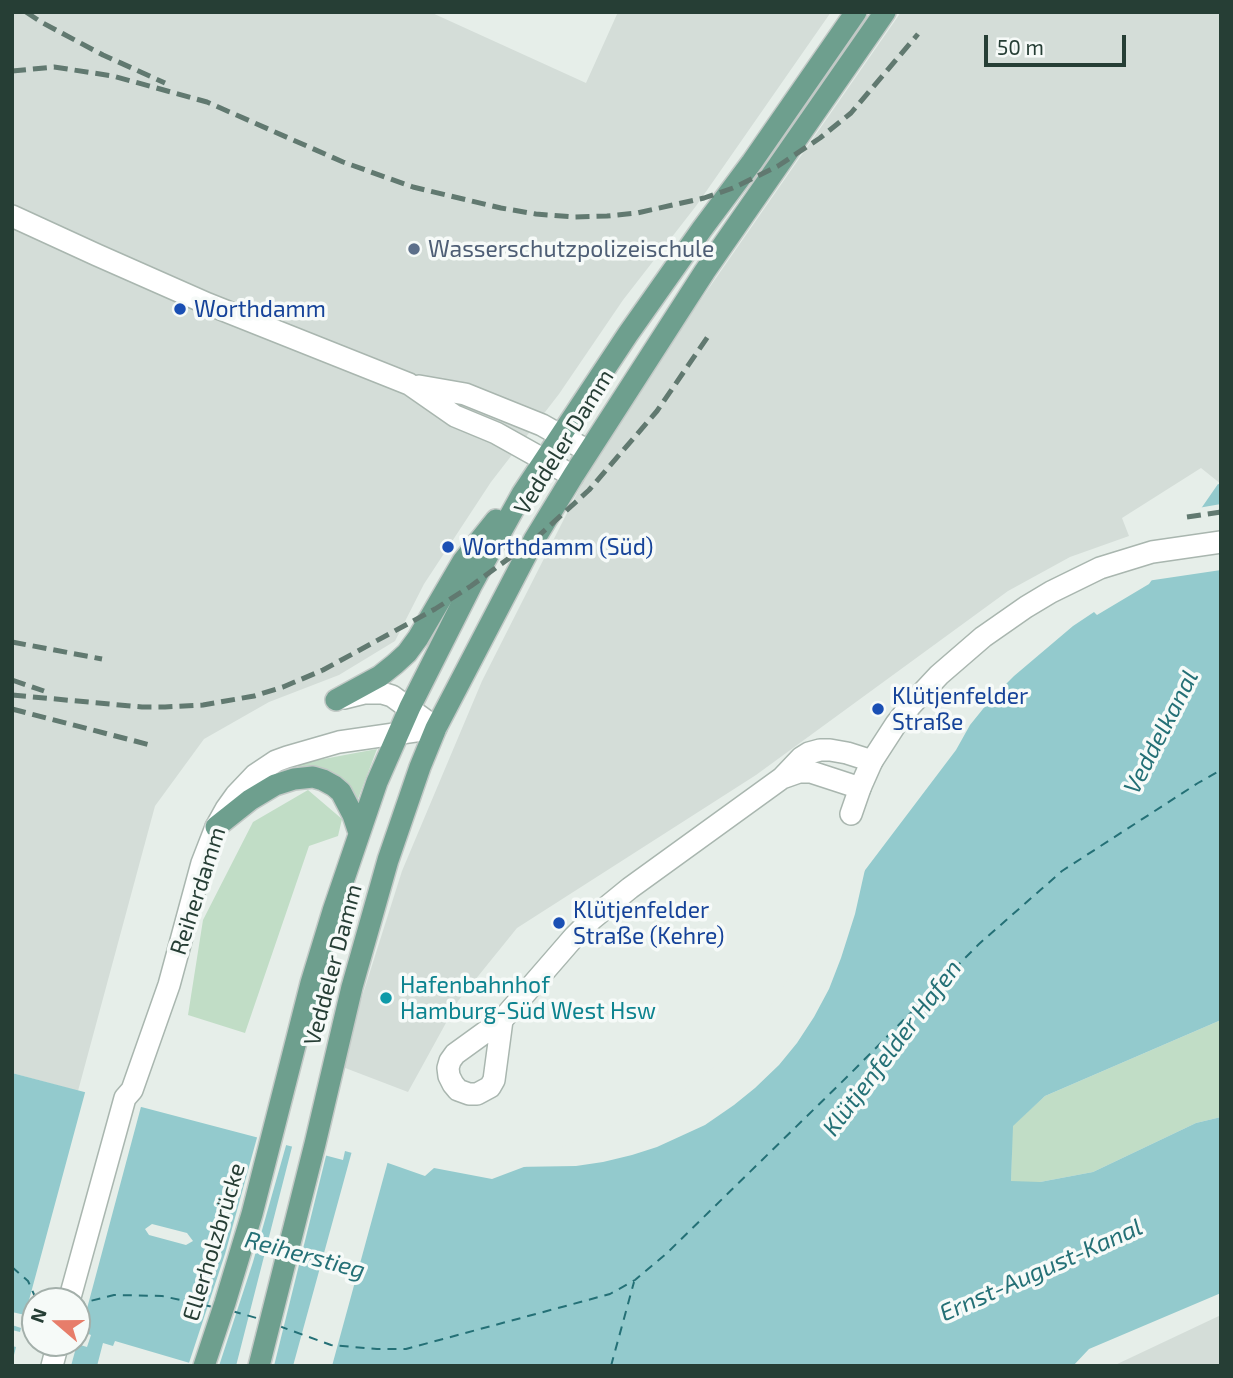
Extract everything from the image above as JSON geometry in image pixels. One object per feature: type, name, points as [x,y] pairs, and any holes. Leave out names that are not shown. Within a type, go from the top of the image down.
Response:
[{"type":"main road","name":"Veddeler Damm","points":[[273,1133],[311,983],[359,833],[387,757],[471,586],[522,494],[628,334],[856,12]]},
{"type":"main road","name":"Veddeler Damm","points":[[259,1366],[346,1011],[384,873],[436,728],[534,540],[588,451],[705,271],[885,12]]},
{"type":"main road","points":[[336,700],[380,676],[407,653],[463,561],[522,494]]},
{"type":"main road","points":[[216,827],[250,800],[275,785],[313,777],[341,792],[359,833]]},
{"type":"main road","name":"Ellerholzbrücke","points":[[204,1366],[239,1258],[273,1133]]},
{"type":"street","points":[[12,216],[208,304],[410,384],[465,394],[523,417],[588,451]]},
{"type":"street","points":[[410,384],[455,415],[496,433],[573,476]]},
{"type":"street","points":[[851,814],[872,761],[896,724],[919,696],[963,653],[993,629],[1075,579],[1121,561],[1142,554],[1221,542]]},
{"type":"street","points":[[336,700],[364,693],[392,696],[436,728]]},
{"type":"street","name":"Reiherdamm","points":[[73,1287],[125,1098],[132,1090],[169,985],[195,885],[216,827],[236,794],[255,775],[276,761],[301,751],[339,742],[436,728]]},
{"type":"street","points":[[502,1020],[592,919],[630,888],[782,778],[801,758],[820,750],[830,750],[872,761]]},
{"type":"street","points":[[782,778],[799,772],[811,772],[860,788]]},
{"type":"shaded area","points":[[12,12],[430,12],[586,83],[618,12],[831,12],[696,206],[623,300],[559,394],[491,482],[424,584],[395,641],[339,675],[269,702],[204,739],[155,806],[78,1091],[12,1073]]},
{"type":"shaded area","points":[[901,12],[1221,12],[1221,484],[1201,468],[1122,518],[1129,536],[1070,557],[1008,591],[756,775],[517,928],[458,1001],[408,1092],[340,1066],[402,871],[482,681],[606,436]]},
{"type":"shaded area","points":[[1221,1315],[1221,1366],[1113,1366]]},
{"type":"green space","points":[[377,749],[358,799],[336,774],[311,767],[296,768],[302,763]]},
{"type":"green space","points":[[308,790],[342,819],[338,836],[309,846],[245,1033],[188,1015],[203,920],[253,822]]},
{"type":"green space","points":[[1221,1020],[1221,1117],[1196,1123],[1093,1172],[1040,1182],[1011,1182],[1012,1126],[1045,1096]]},
{"type":"water","points":[[1218,484],[1221,485],[1221,1020],[1045,1096],[1013,1126],[1011,1181],[1040,1182],[1093,1172],[1196,1123],[1221,1117],[1221,1293],[1089,1349],[1073,1366],[200,1366],[115,1341],[113,1346],[103,1343],[97,1366],[52,1366],[12,1355],[12,1073],[343,1160],[345,1151],[425,1176],[434,1168],[492,1179],[553,1156],[640,1118],[707,1078],[759,1030],[850,890],[956,750],[970,725],[991,699],[1073,626],[1094,612],[1097,615],[1149,584]],"holes":[[[152,1224],[187,1233],[193,1241],[186,1245],[149,1235],[145,1229]]]},
{"type":"pier","points":[[1221,504],[1221,570],[1147,581],[1198,508]]},
{"type":"pier","points":[[866,865],[855,914],[829,989],[797,1043],[755,1088],[705,1125],[657,1147],[603,1162],[576,1166],[514,1167],[638,1114],[679,1093],[728,1057],[756,1028],[847,889]]},
{"type":"pier","points":[[86,1089],[142,1103],[91,1294],[91,1287],[33,1287]]},
{"type":"pier","points":[[258,1134],[287,1142],[253,1262],[219,1366],[188,1366],[225,1254]]},
{"type":"pier","points":[[293,1143],[327,1152],[274,1366],[236,1366]]},
{"type":"pier","points":[[352,1151],[388,1161],[332,1366],[293,1366]]},
{"type":"pier","points":[[12,1312],[21,1314],[21,1328],[12,1325]]},
{"type":"pier","points":[[21,1328],[21,1357],[73,1357],[71,1366],[39,1366],[13,1359],[16,1347],[12,1346],[12,1330],[20,1332]]},
{"type":"ferry route","points":[[279,1326],[331,1345],[406,1349],[610,1294],[635,1280],[667,1253],[979,944],[1062,871],[1221,770]]},
{"type":"ferry route","points":[[12,1267],[28,1281],[31,1287]]},
{"type":"ferry route","points":[[611,1366],[634,1282]]},
{"type":"ferry route","points":[[91,1301],[114,1295],[162,1296],[213,1307]]},
{"type":"ferry route","points":[[232,1311],[260,1319]]},
{"type":"railway","points":[[26,12],[103,55],[165,83]]},
{"type":"railway","points":[[12,71],[54,67],[113,76],[207,102],[343,162],[413,187],[536,214],[607,216],[637,213],[704,198],[733,188],[778,166],[851,113],[918,34]]},
{"type":"railway","points":[[12,695],[142,707],[203,705],[254,696],[323,670],[435,609],[534,540],[589,490],[657,411],[711,332]]},
{"type":"railway","points":[[1187,517],[1221,512]]},
{"type":"railway","points":[[12,642],[102,659]]},
{"type":"railway","points":[[12,680],[44,691]]},
{"type":"railway","points":[[12,709],[154,746]]},
{"type":"place","name":"Wasserschutzpolizeischule","points":[[414,249]]},
{"type":"place","name":"Worthdamm","points":[[180,309]]},
{"type":"place","name":"Worthdamm (Süd)","points":[[448,547]]},
{"type":"place","name":"Klütjenfelder Straße","points":[[878,709]]},
{"type":"place","name":"Klütjenfelder Straße (Kehre)","points":[[559,923]]},
{"type":"place","name":"Hafenbahnhof Hamburg-Süd West Hsw","points":[[386,998]]},
{"type":"water label","name":"Veddelkanal","points":[[1161,732]]},
{"type":"water label","name":"Klütjenfelder Hafen","points":[[892,1048]]},
{"type":"water label","name":"Reiherstieg","points":[[305,1255]]},
{"type":"water label","name":"Ernst-August-Kanal","points":[[1041,1270]]}]
